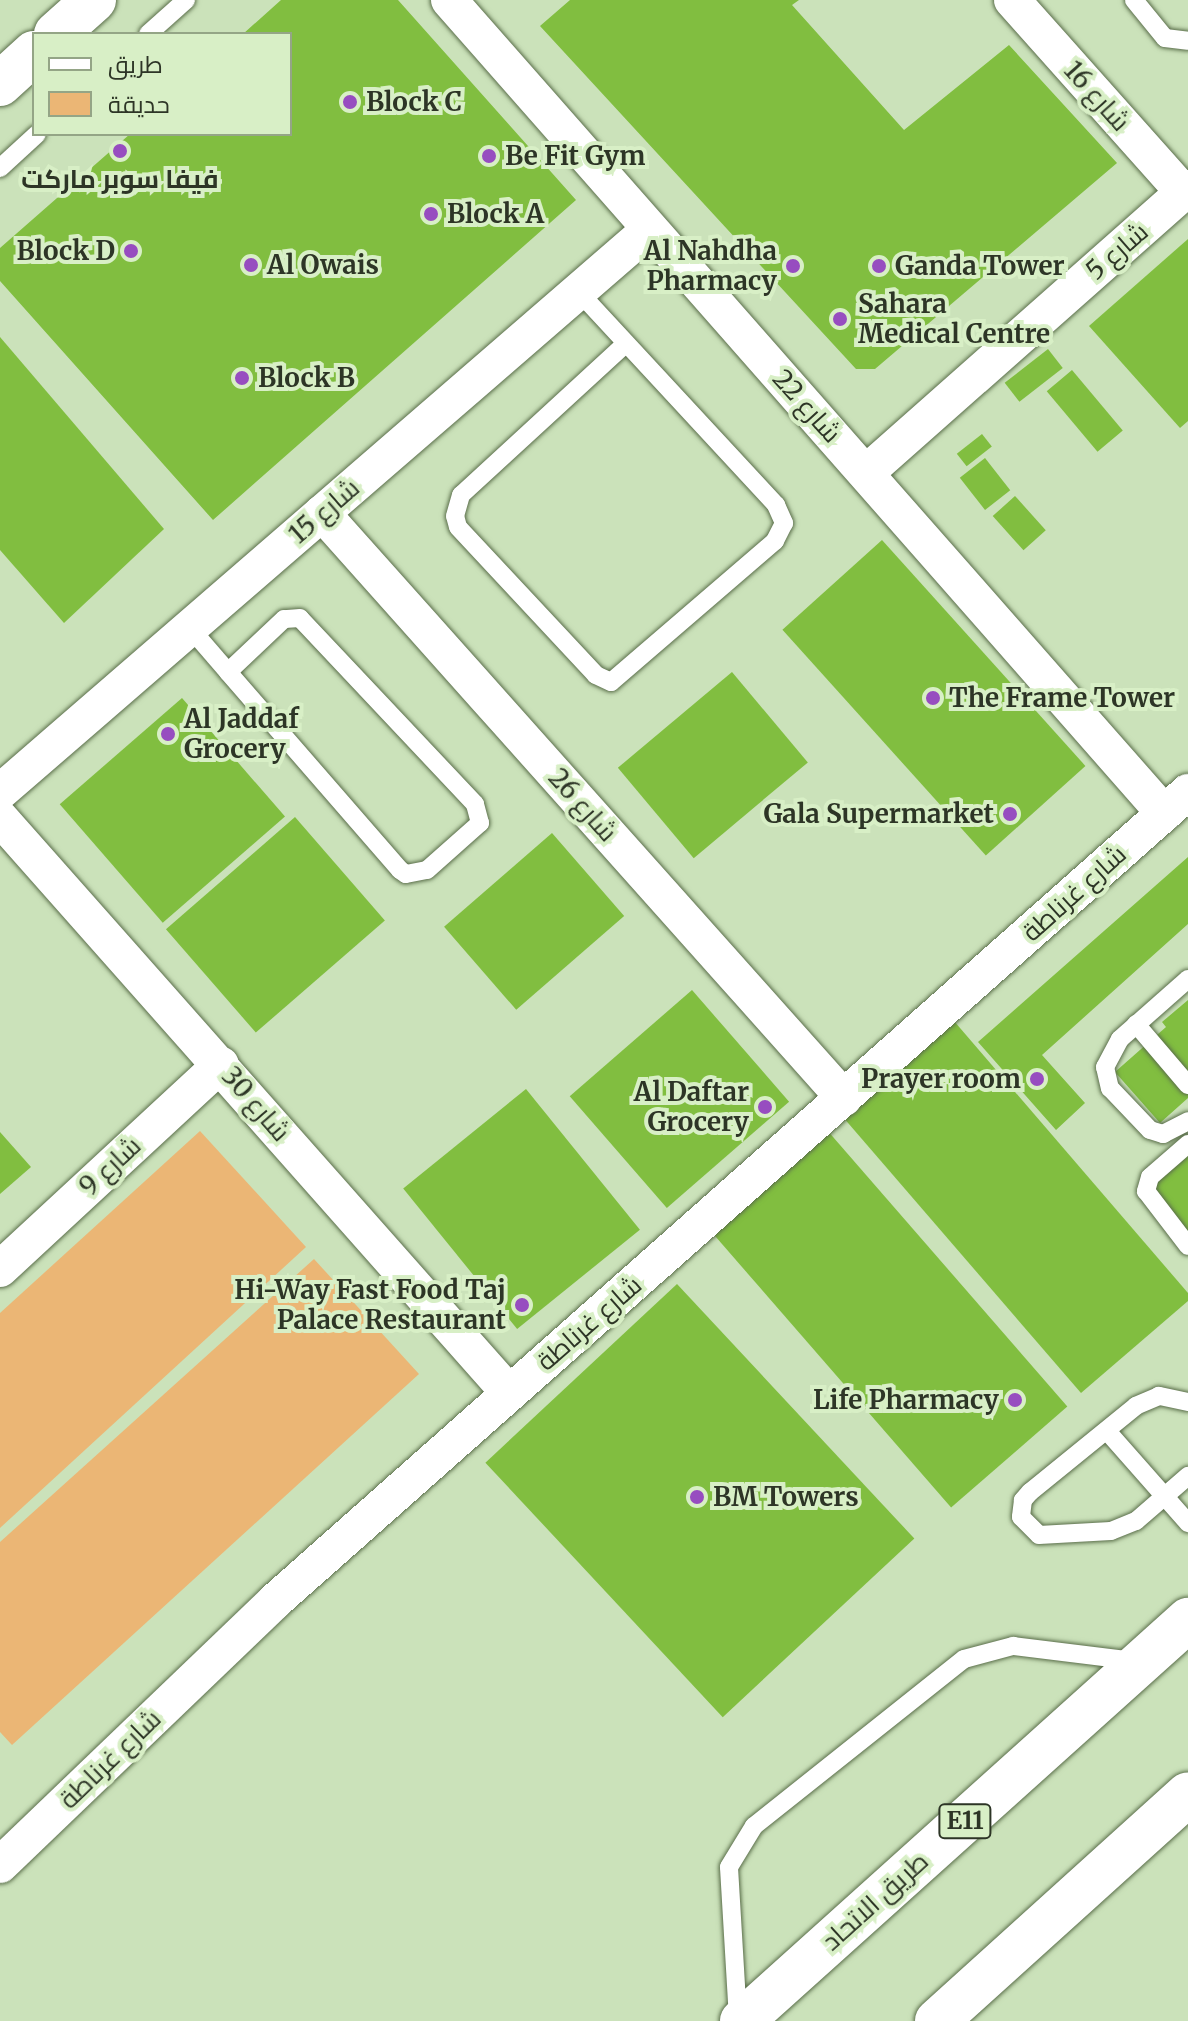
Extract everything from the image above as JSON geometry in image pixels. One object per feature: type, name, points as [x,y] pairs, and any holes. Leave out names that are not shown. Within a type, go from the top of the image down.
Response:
[{"type":"main road","points":[[58,32],[94,0]]},
{"type":"main road","points":[[0,84],[32,55]]},
{"type":"main road","name":"طريق الاتحاد","points":[[740,2021],[1188,1620]]},
{"type":"main road","points":[[937,2021],[1188,1794]]},
{"type":"street","name":"شارع 22","points":[[449,0],[866,473],[1176,802]]},
{"type":"street","name":"شارع 16","points":[[1012,0],[1185,190]]},
{"type":"street","name":"شارع 5","points":[[866,473],[1185,190]]},
{"type":"street","name":"شارع 15","points":[[0,792],[649,230]]},
{"type":"street","name":"شارع 26","points":[[322,513],[844,1098]]},
{"type":"street","name":"شارع غرناطة","points":[[0,1865],[275,1601],[1176,802]]},
{"type":"street","name":"شارع 30","points":[[0,818],[221,1064],[509,1393]]},
{"type":"street","name":"شارع 9","points":[[0,1269],[221,1064]]},
{"type":"lane","points":[[150,32],[186,0]]},
{"type":"lane","points":[[1134,0],[1165,38],[1188,41]]},
{"type":"lane","points":[[0,168],[35,136]]},
{"type":"lane","points":[[578,291],[776,505],[784,523],[775,541],[611,682],[596,675],[458,527],[455,516],[461,495],[625,344]]},
{"type":"lane","points":[[190,628],[228,672],[406,874],[427,870],[480,823],[475,804],[300,618],[284,619],[228,672]]},
{"type":"lane","points":[[1188,979],[1136,1024],[1107,1056],[1110,1088],[1150,1130],[1163,1134],[1188,1121]]},
{"type":"lane","points":[[1136,1024],[1188,1085]]},
{"type":"lane","points":[[1188,1144],[1150,1177],[1146,1191],[1188,1246]]},
{"type":"lane","points":[[1188,1402],[1175,1396],[1147,1400],[1023,1500],[1026,1527],[1059,1537],[1111,1531],[1136,1521],[1188,1476]]},
{"type":"lane","points":[[1107,1431],[1188,1523]]},
{"type":"lane","points":[[740,2021],[729,1867],[754,1826],[964,1659],[1013,1646],[1141,1662]]},
{"type":"green space","points":[[200,1131],[306,1247],[0,1528],[0,1313]]},
{"type":"green space","points":[[314,1259],[419,1374],[12,1745],[0,1732],[0,1542]]},
{"type":"building","name":"Al Owais","points":[[281,0],[398,0],[576,200],[213,520],[0,281],[0,248],[128,136],[292,136],[292,32],[245,32]]},
{"type":"building","name":"Ganda Tower","points":[[570,0],[799,0],[792,5],[904,130],[1009,45],[1117,163],[875,369],[856,369],[540,26]]},
{"type":"building","points":[[1188,239],[1188,421],[1180,428],[1089,326]]},
{"type":"building","points":[[0,337],[164,529],[64,623],[0,550]]},
{"type":"building","points":[[1048,349],[1063,368],[1019,402],[1005,383]]},
{"type":"building","points":[[1072,370],[1123,431],[1098,452],[1047,391]]},
{"type":"building","points":[[982,434],[992,447],[967,466],[957,454]]},
{"type":"building","points":[[985,458],[1010,490],[985,510],[960,478]]},
{"type":"building","points":[[1015,496],[1046,530],[1023,550],[993,516]]},
{"type":"building","name":"The Frame Tower","points":[[882,540],[1085,766],[986,856],[782,630]]},
{"type":"building","points":[[732,672],[808,762],[694,858],[618,768]]},
{"type":"building","points":[[182,698],[285,816],[163,923],[60,804]]},
{"type":"building","points":[[295,817],[385,920],[256,1033],[166,929]]},
{"type":"building","points":[[552,833],[624,916],[516,1010],[444,927]]},
{"type":"building","points":[[1188,857],[1188,924],[1042,1055],[1085,1103],[1056,1130],[978,1042]]},
{"type":"building","points":[[692,990],[789,1102],[667,1208],[570,1096]]},
{"type":"building","points":[[1188,1000],[1188,1098],[1160,1123],[1115,1072],[1166,1027],[1162,1022]]},
{"type":"building","points":[[948,1014],[1188,1293],[1188,1301],[1081,1393],[836,1109]]},
{"type":"building","points":[[526,1089],[640,1230],[517,1329],[403,1188]]},
{"type":"building","points":[[820,1122],[1067,1407],[951,1508],[704,1223]]},
{"type":"building","points":[[0,1132],[31,1167],[0,1194]]},
{"type":"building","points":[[1188,1156],[1188,1233],[1151,1188]]},
{"type":"building","name":"BM Towers","points":[[677,1284],[914,1539],[723,1717],[485,1463]]},
{"type":"place","name":"Block C","points":[[350,102]]},
{"type":"place","name":"فيفا سوبر ماركت","points":[[120,151]]},
{"type":"place","name":"Be Fit Gym","points":[[489,156]]},
{"type":"place","name":"Block A","points":[[431,214]]},
{"type":"place","name":"Block D","points":[[131,251]]},
{"type":"place","name":"Al Owais","points":[[251,265]]},
{"type":"place","name":"Al Nahdha Pharmacy","points":[[793,266]]},
{"type":"place","name":"Ganda Tower","points":[[879,266]]},
{"type":"place","name":"Sahara Medical Centre","points":[[840,319]]},
{"type":"place","name":"Block B","points":[[242,378]]},
{"type":"place","name":"The Frame Tower","points":[[933,698]]},
{"type":"place","name":"Al Jaddaf Grocery","points":[[168,734]]},
{"type":"place","name":"Gala Supermarket","points":[[1010,814]]},
{"type":"place","name":"Prayer room","points":[[1037,1079]]},
{"type":"place","name":"Al Daftar Grocery","points":[[765,1107]]},
{"type":"place","name":"Hi-Way Fast Food Taj Palace Restaurant","points":[[522,1305]]},
{"type":"place","name":"Life Pharmacy","points":[[1015,1400]]},
{"type":"place","name":"BM Towers","points":[[697,1497]]}]
